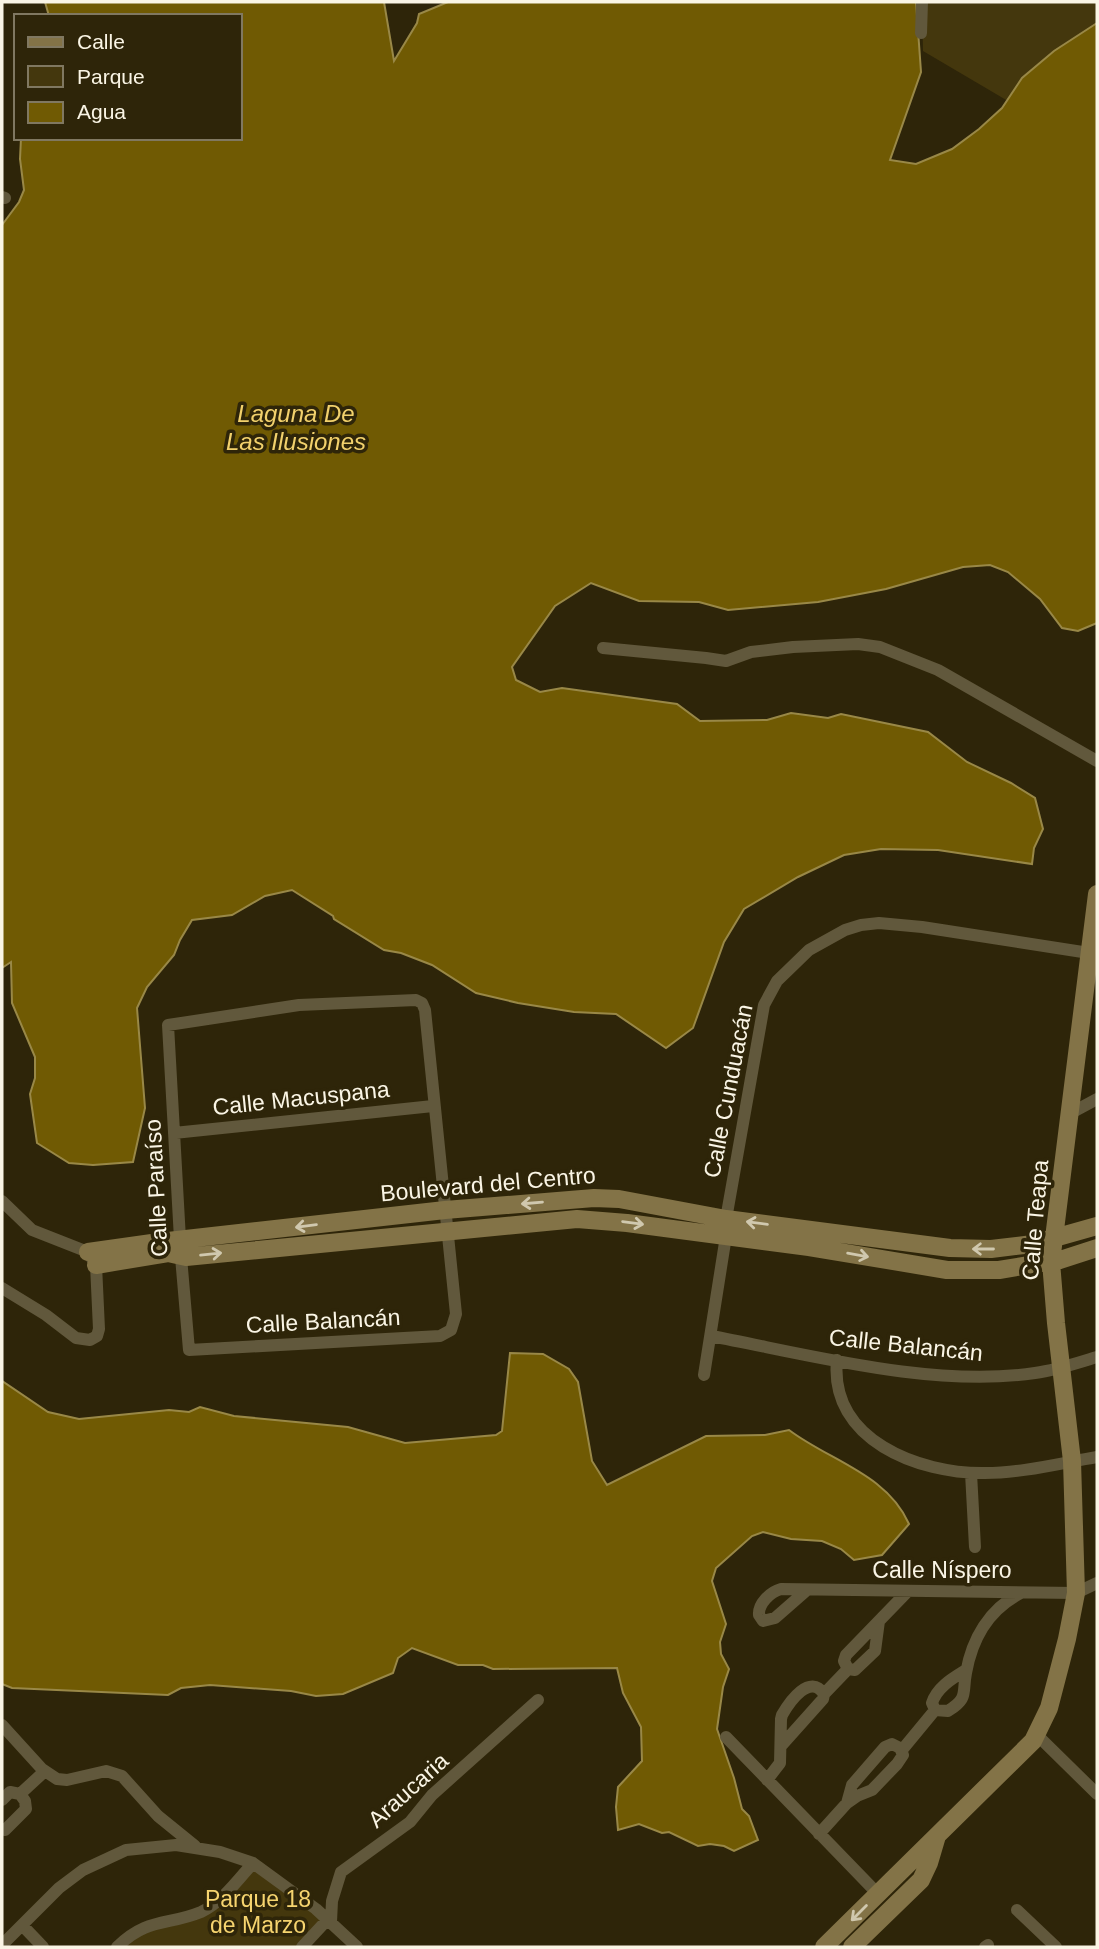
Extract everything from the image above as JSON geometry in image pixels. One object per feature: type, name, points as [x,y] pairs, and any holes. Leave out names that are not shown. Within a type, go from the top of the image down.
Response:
[{"type":"street","points":[[921,33],[922,2]]},
{"type":"street","points":[[603,648],[706,658],[722,662],[751,652],[793,647],[858,644],[880,647],[938,670],[1097,761]]},
{"type":"street","name":"Calle Teapa","points":[[1037,1735],[1046,1718],[1076,1593],[1072,1461],[1051,1262],[1097,894]]},
{"type":"street","name":"Calle Cunduacán","points":[[704,1376],[764,1005],[777,981],[809,950],[845,930],[879,923],[922,927],[1089,953]]},
{"type":"street","name":"Calle Paraíso","points":[[189,1350],[180,1249],[167,1025],[299,1006],[411,1001],[422,1003],[425,1010],[433,1105]]},
{"type":"street","points":[[1071,1113],[1097,1099]]},
{"type":"street","points":[[433,1105],[447,1231]]},
{"type":"street","name":"Calle Macuspana","points":[[174,1133],[433,1105]]},
{"type":"street","name":"Boulevard del Centro","points":[[180,1249],[445,1210],[599,1198],[824,1250],[937,1269],[990,1270],[1051,1262],[1097,1248]]},
{"type":"street","points":[[2,1201],[32,1230],[92,1258],[99,1329],[97,1336],[90,1340],[76,1338],[47,1315],[2,1288]]},
{"type":"street","name":"Boulevard del Centro","points":[[92,1258],[160,1248],[180,1249],[598,1219],[950,1248],[991,1249],[1053,1240],[1097,1226]]},
{"type":"street","name":"Calle Balancán","points":[[189,1350],[440,1336],[450,1331],[456,1314],[447,1231]]},
{"type":"street","name":"Calle Balancán","points":[[711,1336],[837,1360],[921,1372],[975,1376],[1013,1376],[1061,1368],[1097,1357]]},
{"type":"street","points":[[837,1360],[841,1400],[855,1423],[871,1440],[919,1463],[971,1473],[992,1473],[1097,1457]]},
{"type":"street","points":[[971,1473],[975,1547]]},
{"type":"street","points":[[1076,1593],[1097,1583]]},
{"type":"street","name":"Calle Níspero","points":[[807,1590],[1076,1593]]},
{"type":"street","points":[[781,1746],[823,1699],[824,1693],[848,1669],[844,1663],[846,1655],[908,1591]]},
{"type":"street","points":[[935,1710],[948,1711],[960,1701],[966,1689],[966,1670],[979,1633],[989,1618],[1008,1600],[1026,1591]]},
{"type":"street","points":[[935,1710],[932,1703],[935,1695],[950,1680],[966,1670]]},
{"type":"street","points":[[767,1780],[780,1763],[781,1719],[785,1711],[808,1686],[815,1685],[824,1693]]},
{"type":"street","name":"Araucaria","points":[[329,1921],[341,1872],[410,1822],[432,1795],[538,1700]]},
{"type":"street","points":[[819,1834],[847,1803],[872,1790],[901,1759],[902,1750],[935,1710]]},
{"type":"street","points":[[2,1726],[45,1771],[57,1779],[67,1780],[106,1771],[116,1773],[130,1783],[166,1824],[195,1847]]},
{"type":"street","points":[[824,1947],[1037,1735],[1096,1791]]},
{"type":"street","points":[[726,1737],[878,1894]]},
{"type":"street","points":[[847,1803],[852,1785],[886,1747],[892,1744],[902,1750]]},
{"type":"street","points":[[20,1794],[45,1771]]},
{"type":"street","points":[[2,1800],[10,1792],[20,1794],[26,1809],[5,1830],[2,1829]]},
{"type":"street","points":[[838,1933],[852,1947],[920,1880],[926,1872],[933,1844],[941,1830]]},
{"type":"street","points":[[2,1944],[59,1888],[96,1863],[134,1848],[159,1845],[195,1847],[253,1863],[329,1921],[357,1947]]},
{"type":"street","points":[[117,1947],[146,1926],[206,1909],[253,1863]]},
{"type":"street","points":[[1017,1910],[1056,1947]]},
{"type":"street","points":[[302,1947],[329,1921]]},
{"type":"street","points":[[22,1925],[43,1947]]},
{"type":"green space","points":[[922,2],[1097,2],[1097,36],[1013,104],[923,51]]},
{"type":"green space","name":"Parque 18 de Marzo","points":[[254,1867],[328,1919],[303,1947],[122,1947],[137,1935],[192,1917]]},
{"type":"water","name":"Laguna De Las Ilusiones","points":[[45,2],[384,2],[394,61],[417,23],[419,14],[448,2],[916,2],[921,72],[890,160],[916,164],[952,149],[979,129],[1002,108],[1022,78],[1054,51],[1097,23],[1097,623],[1078,631],[1062,628],[1040,599],[1008,572],[990,565],[963,567],[886,589],[818,602],[728,610],[699,602],[639,601],[591,583],[555,606],[512,667],[516,680],[540,692],[562,688],[677,704],[700,721],[767,720],[791,713],[828,718],[841,714],[928,732],[967,762],[1035,798],[1043,829],[1034,848],[1032,864],[938,850],[881,849],[844,855],[798,877],[744,909],[724,942],[693,1028],[666,1048],[616,1014],[574,1012],[476,993],[432,965],[401,953],[384,950],[292,890],[265,896],[232,915],[192,920],[174,955],[147,987],[137,1008],[145,1108],[133,1162],[93,1165],[69,1163],[37,1143],[30,1094],[35,1078],[35,1057],[12,1003],[11,962],[2,968],[2,225],[19,202],[24,190],[21,140],[242,140],[242,14],[48,14]]},
{"type":"water","points":[[510,1353],[543,1354],[569,1369],[578,1382],[592,1461],[607,1485],[706,1436],[765,1435],[789,1430],[872,1480],[899,1507],[909,1524],[882,1555],[854,1560],[841,1549],[822,1541],[791,1539],[763,1532],[752,1536],[716,1568],[712,1581],[726,1624],[720,1642],[721,1654],[729,1669],[723,1687],[717,1729],[742,1809],[749,1816],[758,1840],[734,1851],[710,1844],[698,1846],[669,1832],[662,1833],[639,1824],[618,1830],[618,1787],[642,1761],[641,1727],[623,1693],[617,1668],[493,1669],[483,1665],[458,1665],[412,1648],[398,1658],[393,1673],[343,1694],[316,1696],[291,1691],[210,1685],[181,1688],[168,1695],[12,1688],[2,1684],[2,1381],[48,1412],[79,1419],[169,1410],[189,1412],[200,1407],[234,1416],[348,1427],[405,1443],[496,1435],[502,1431]]}]
